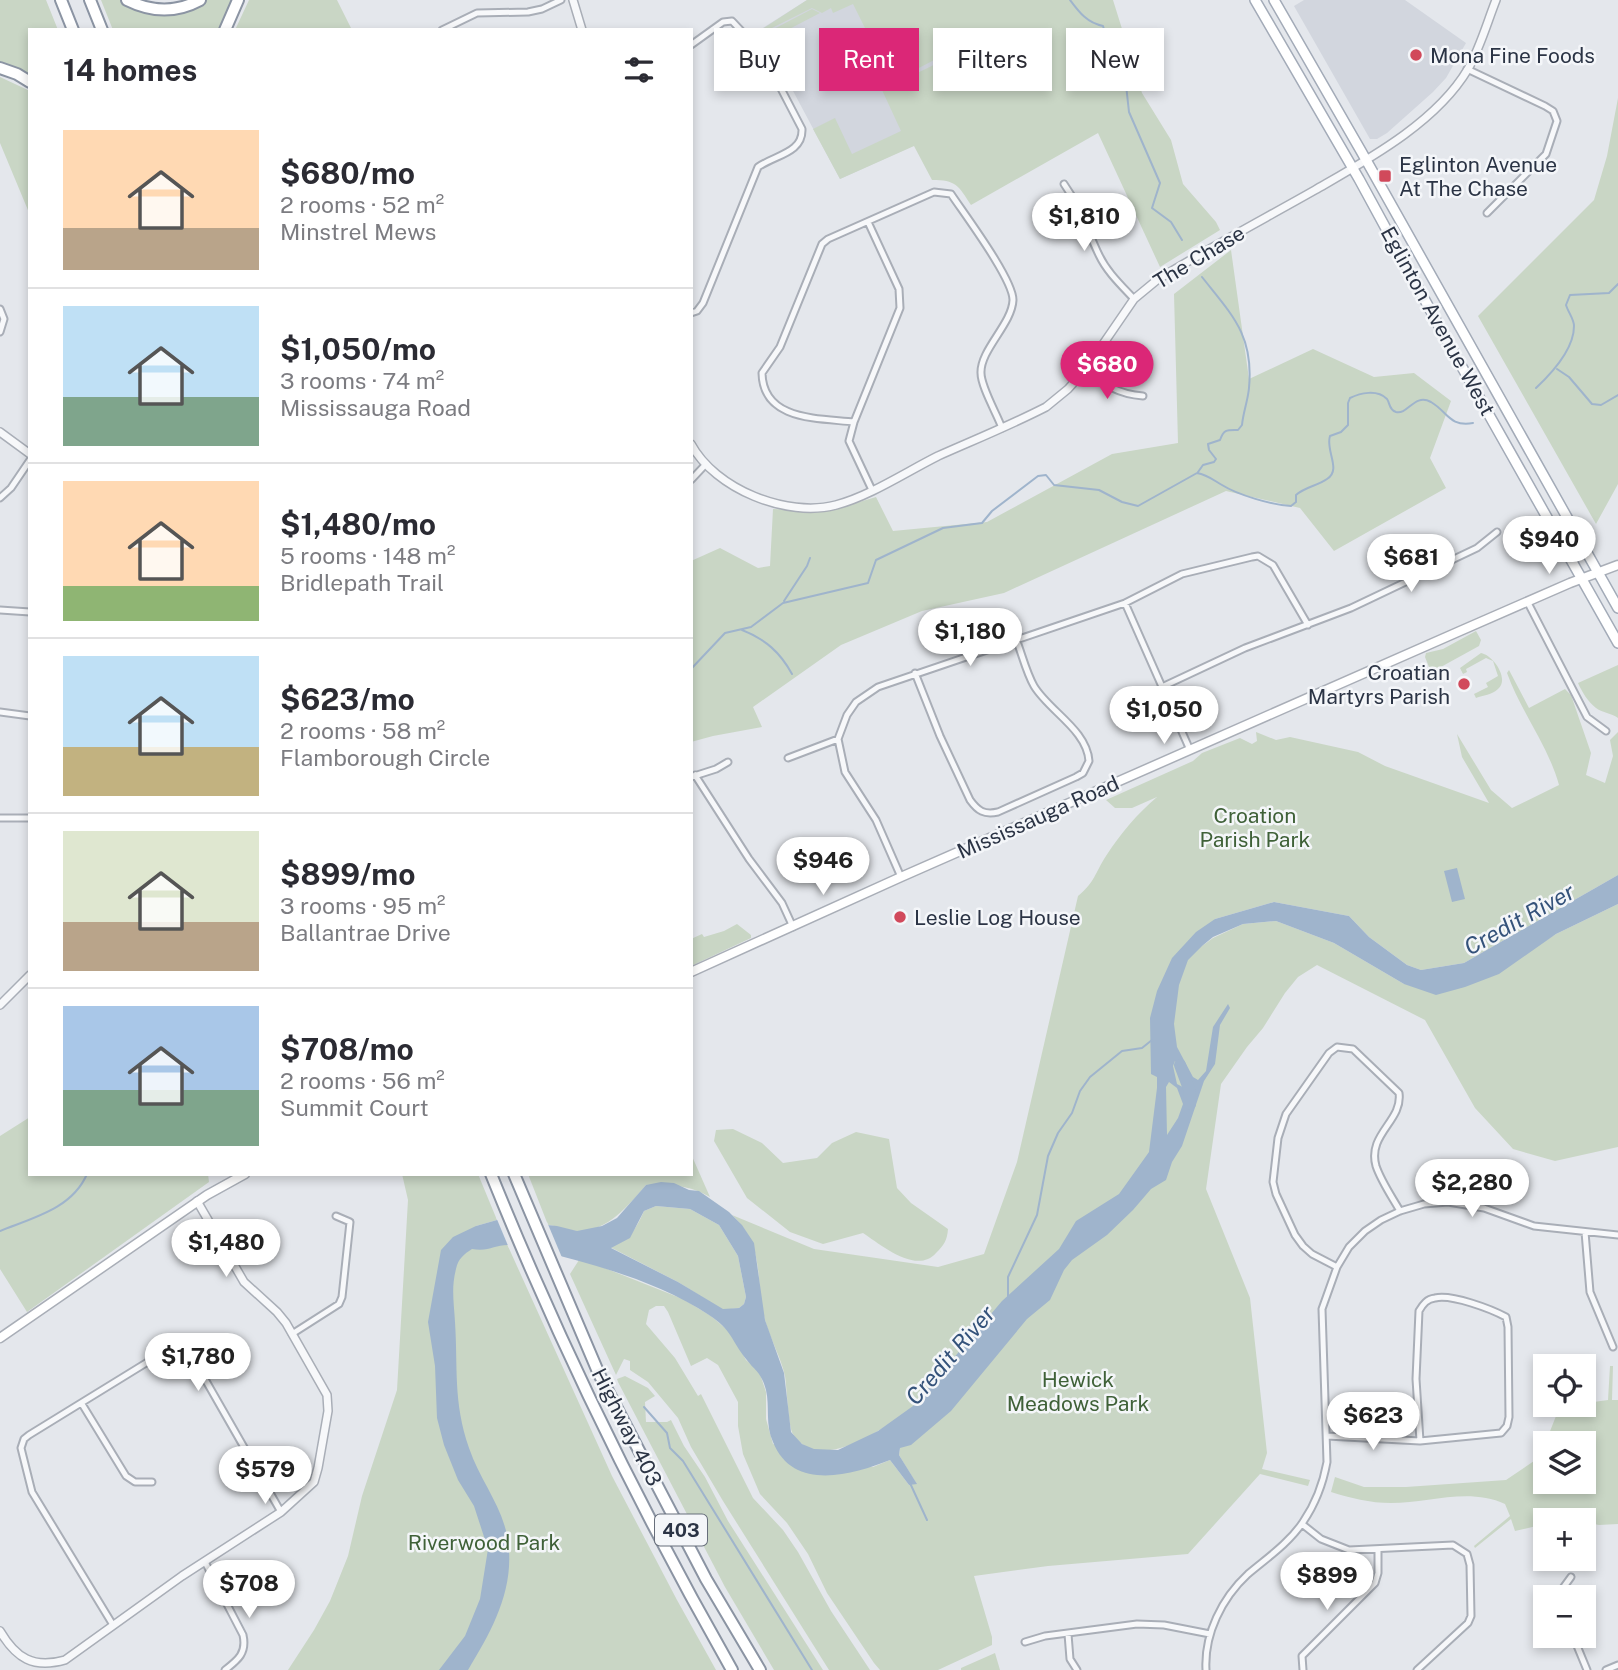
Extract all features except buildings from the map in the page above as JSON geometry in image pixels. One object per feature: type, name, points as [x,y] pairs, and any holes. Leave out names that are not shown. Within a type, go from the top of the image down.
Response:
[{"type":"highway","points":[[61,0],[72,28]]},
{"type":"highway","points":[[90,0],[101,28]]},
{"type":"highway","points":[[127,0],[146,8],[163,10],[181,8],[200,0]]},
{"type":"highway","points":[[226,28],[238,0]]},
{"type":"highway","points":[[0,68],[28,81]]},
{"type":"highway","name":"Highway 403","points":[[492,1176],[587,1395],[691,1597],[732,1670]]},
{"type":"highway","name":"Highway 403","points":[[515,1176],[606,1387],[706,1578],[760,1670]]},
{"type":"main road","name":"Eglinton Avenue West","points":[[1255,0],[1353,168],[1618,643]]},
{"type":"main road","name":"Eglinton Avenue West","points":[[1273,0],[1618,608]]},
{"type":"main road","name":"Mississauga Road","points":[[693,971],[1527,601],[1618,565]]},
{"type":"main road","points":[[0,1338],[197,1201],[241,1176]]},
{"type":"street","points":[[446,28],[477,13],[528,12],[561,0]]},
{"type":"street","points":[[573,0],[581,28]]},
{"type":"street","name":"The Chase","points":[[693,447],[706,464],[737,488],[755,497],[779,505],[804,508],[836,505],[1046,407],[1068,389],[1086,369],[1134,299],[1174,270],[1366,160],[1397,139],[1446,97],[1468,69],[1496,0]]},
{"type":"street","points":[[693,43],[723,22],[732,21],[763,54],[802,129],[802,139],[797,147],[758,167],[703,303],[693,312]]},
{"type":"street","points":[[1468,69],[1545,106],[1553,111],[1558,121],[1550,146],[1539,164],[1487,213]]},
{"type":"street","points":[[1064,184],[1085,219],[1099,256],[1109,272],[1134,299]]},
{"type":"street","points":[[854,422],[794,415],[782,410],[769,401],[762,373],[780,347],[822,244],[934,192],[951,194],[956,200],[1010,284],[1013,302],[985,360],[981,376],[1002,428]]},
{"type":"street","points":[[868,222],[899,289],[901,300],[849,440],[872,490]]},
{"type":"street","points":[[0,309],[4,319],[0,332]]},
{"type":"street","points":[[1086,369],[1107,387],[1126,394],[1143,396]]},
{"type":"street","points":[[0,432],[28,453]]},
{"type":"street","points":[[0,498],[11,488],[28,463]]},
{"type":"street","points":[[693,478],[706,464]]},
{"type":"street","points":[[1164,686],[1245,648],[1351,608],[1477,548],[1497,532]]},
{"type":"street","points":[[901,877],[876,820],[845,772],[838,739],[847,715],[856,702],[878,687],[1125,603],[1182,574],[1258,556],[1273,565],[1308,625]]},
{"type":"street","points":[[1527,601],[1587,717],[1606,731]]},
{"type":"street","points":[[1125,603],[1164,686],[1190,750]]},
{"type":"street","points":[[0,610],[28,612]]},
{"type":"street","points":[[915,673],[970,800],[977,810],[989,814],[998,812],[1076,777],[1083,773],[1089,761],[1073,728],[1046,703],[1033,684],[1016,639]]},
{"type":"street","points":[[0,712],[28,716]]},
{"type":"street","points":[[788,758],[838,739]]},
{"type":"street","points":[[728,762],[693,776],[749,859],[782,902],[793,927]]},
{"type":"street","points":[[0,818],[28,818]]},
{"type":"street","points":[[0,1005],[28,977]]},
{"type":"street","points":[[1337,1267],[1312,1254],[1295,1235],[1276,1195],[1273,1168],[1278,1138],[1286,1114],[1329,1053],[1337,1047],[1353,1049],[1399,1093],[1397,1110],[1375,1144],[1375,1156],[1376,1166],[1400,1212]]},
{"type":"street","points":[[0,1631],[18,1655],[31,1661],[50,1667],[65,1660],[281,1512],[314,1482],[329,1404],[327,1395],[277,1312],[244,1282],[197,1201]]},
{"type":"street","points":[[1206,1670],[1210,1634],[1231,1592],[1302,1524],[1322,1486],[1327,1462],[1321,1323],[1326,1294],[1349,1247],[1381,1220],[1424,1204],[1448,1202],[1484,1208],[1534,1226],[1618,1235]]},
{"type":"street","points":[[292,1335],[339,1304],[350,1222],[336,1216]]},
{"type":"street","points":[[1585,1232],[1590,1292],[1613,1347]]},
{"type":"street","points":[[1326,1436],[1420,1441],[1495,1435],[1507,1426],[1509,1417],[1506,1317],[1493,1310],[1442,1297],[1424,1303],[1419,1311],[1416,1379],[1420,1441]]},
{"type":"street","points":[[113,1625],[32,1492],[21,1448],[29,1434],[172,1347],[183,1343],[281,1512]]},
{"type":"street","points":[[82,1404],[126,1476],[135,1482],[152,1482]]},
{"type":"street","points":[[1302,1524],[1321,1539],[1349,1550],[1453,1545],[1466,1554],[1470,1565],[1473,1606],[1468,1623],[1417,1670]]},
{"type":"street","points":[[1303,1670],[1302,1656],[1375,1583],[1378,1550]]},
{"type":"street","points":[[205,1562],[243,1635],[245,1644],[239,1659],[225,1670]]},
{"type":"street","points":[[1565,1585],[1571,1577]]},
{"type":"street","points":[[1025,1642],[1045,1636],[1153,1624],[1210,1634]]},
{"type":"street","points":[[1068,1634],[1070,1659],[1077,1670]]},
{"type":"street","points":[[1578,1648],[1587,1670]]},
{"type":"street","points":[[1606,1670],[1618,1665]]},
{"type":"shaded area","points":[[807,0],[915,0],[933,45],[933,91],[951,91],[964,123],[840,179],[793,91],[805,91],[805,28],[763,28]]},
{"type":"shaded area","points":[[1304,0],[1405,0],[1466,43],[1446,78],[1433,92],[1387,133],[1377,139],[1370,139],[1294,6]]},
{"type":"green space","points":[[0,0],[46,0],[57,28],[28,28],[28,74],[0,62]]},
{"type":"green space","points":[[101,0],[120,0],[135,8],[231,0],[219,28],[112,28]]},
{"type":"green space","points":[[249,0],[337,0],[351,28],[236,28]]},
{"type":"green space","points":[[807,0],[1113,0],[1122,28],[1066,28],[1066,91],[1141,91],[1171,140],[1183,184],[1220,230],[1160,267],[1098,133],[971,205],[956,185],[932,180],[914,146],[840,179],[813,129],[835,118],[852,154],[901,131],[882,91],[919,91],[919,72],[933,65],[933,91],[1052,91],[1052,28],[933,28],[933,61],[919,68],[919,28],[865,28],[853,4],[833,13],[831,8],[822,13],[812,8],[772,28],[764,28]]},
{"type":"green space","points":[[812,9],[820,13],[791,28],[776,28]]},
{"type":"green space","points":[[0,77],[28,90],[28,210],[0,143]]},
{"type":"green space","points":[[1618,98],[1618,484],[1596,524],[1478,316],[1594,200],[1607,156]]},
{"type":"green space","points":[[1231,250],[1249,379],[1313,349],[1374,377],[1414,373],[1451,401],[1430,458],[1446,488],[1334,551],[1300,508],[1226,491],[1004,593],[922,611],[841,645],[753,707],[762,727],[693,741],[693,560],[720,548],[758,568],[770,566],[773,509],[829,511],[876,497],[893,531],[987,522],[1112,454],[1178,443],[1174,294]]},
{"type":"green space","points":[[1476,631],[1481,640],[1479,646],[1439,668],[1429,667],[1426,653],[1443,649]]},
{"type":"green space","points":[[1481,653],[1493,661],[1486,658],[1466,669],[1467,672],[1463,674],[1460,668]]},
{"type":"green space","points":[[1493,661],[1501,674],[1501,685],[1496,691],[1476,698],[1474,694],[1488,687],[1486,683],[1498,676]]},
{"type":"green space","points":[[1618,665],[1618,718],[1593,706],[1578,683]]},
{"type":"green space","points":[[1509,670],[1529,708],[1565,689],[1571,695],[1591,753],[1586,775],[1605,783],[1613,756],[1610,740],[1618,732],[1618,875],[1464,963],[1421,970],[1407,965],[1369,937],[1349,916],[1274,902],[1215,919],[1202,946],[1243,924],[1276,921],[1334,943],[1404,984],[1537,946],[1618,904],[1618,1147],[1555,1161],[1513,1149],[1475,1108],[1425,1020],[1317,965],[1298,977],[1221,1084],[1206,1189],[1250,1298],[1267,1453],[1262,1469],[1310,1480],[1308,1486],[1260,1474],[1188,1554],[1048,1566],[974,1576],[992,1645],[938,1670],[880,1670],[874,1663],[827,1593],[808,1554],[787,1523],[760,1494],[743,1454],[738,1426],[738,1402],[718,1365],[707,1358],[691,1366],[664,1306],[649,1310],[646,1324],[675,1358],[698,1396],[701,1394],[753,1498],[783,1530],[798,1552],[831,1611],[870,1670],[829,1670],[723,1501],[691,1447],[678,1418],[648,1382],[630,1370],[630,1361],[624,1359],[616,1375],[570,1274],[579,1260],[683,1299],[711,1316],[731,1333],[746,1360],[759,1371],[766,1392],[766,1419],[773,1444],[873,1467],[890,1460],[909,1485],[916,1483],[899,1455],[900,1448],[889,1424],[854,1443],[827,1450],[802,1444],[793,1434],[785,1376],[767,1327],[755,1252],[743,1227],[732,1215],[814,1249],[938,1267],[984,1254],[1017,1162],[1078,896],[1091,882],[1123,832],[1157,797],[1132,808],[1115,808],[1106,800],[1193,761],[1202,753],[1240,738],[1252,744],[1257,741],[1256,732],[1276,740],[1290,737],[1358,752],[1385,766],[1489,803],[1462,757],[1457,734],[1491,790],[1512,808],[1559,785],[1548,756],[1513,687],[1507,673]]},
{"type":"green space","points":[[737,924],[751,935],[751,938],[693,965],[693,938],[724,931]]},
{"type":"green space","points":[[28,1118],[28,1176],[208,1176],[209,1182],[27,1312],[0,1269],[0,1136]]},
{"type":"green space","points":[[733,1129],[762,1143],[783,1163],[817,1158],[832,1143],[856,1132],[889,1139],[897,1188],[911,1203],[948,1229],[945,1242],[928,1259],[919,1261],[899,1256],[863,1233],[823,1244],[790,1232],[747,1198],[714,1141],[716,1130]]},
{"type":"green space","points":[[693,1159],[710,1197],[679,1186],[646,1185],[616,1216],[598,1227],[573,1231],[548,1225],[529,1176],[693,1176]]},
{"type":"green space","name":"Riverwood Park","points":[[402,1176],[479,1176],[497,1220],[476,1226],[507,1244],[612,1476],[716,1670],[288,1670],[330,1601],[348,1556],[362,1496],[397,1390],[408,1200]]},
{"type":"green space","points":[[656,1206],[690,1209],[719,1225],[738,1256],[746,1297],[744,1304],[739,1308],[723,1310],[678,1282],[610,1247],[627,1238],[644,1211]]},
{"type":"green space","points":[[1610,1366],[1613,1366],[1612,1400],[1618,1400],[1618,1524],[1596,1524],[1596,1508],[1533,1508],[1533,1527],[1515,1531],[1511,1519],[1475,1548],[1474,1546],[1510,1516],[1505,1504],[1491,1499],[1463,1496],[1383,1503],[1331,1492],[1335,1477],[1364,1487],[1506,1480],[1533,1462],[1533,1494],[1596,1494],[1596,1431],[1550,1431],[1556,1417],[1596,1417],[1596,1402],[1608,1400]]},
{"type":"green space","points":[[625,1376],[648,1388],[655,1396],[645,1402],[646,1422],[671,1420],[728,1521],[823,1670],[774,1670],[725,1587],[618,1382],[617,1379]]},
{"type":"green space","points":[[995,1653],[1000,1670],[961,1670],[961,1668]]},
{"type":"water","points":[[1457,868],[1465,899],[1452,902],[1444,871]]},
{"type":"water","name":"Credit River","points":[[1618,875],[1618,904],[1556,934],[1499,974],[1436,995],[1404,984],[1334,943],[1276,921],[1243,924],[1213,937],[1202,946],[1188,960],[1179,985],[1174,1024],[1177,1047],[1193,1077],[1198,1080],[1206,1071],[1213,1027],[1228,1004],[1230,1008],[1220,1025],[1215,1064],[1204,1081],[1182,1146],[1172,1162],[1166,1180],[1151,1189],[1107,1235],[1072,1260],[1064,1270],[1050,1300],[1027,1319],[951,1411],[911,1445],[900,1448],[899,1455],[917,1484],[909,1485],[890,1460],[842,1474],[809,1474],[794,1468],[782,1458],[773,1442],[768,1423],[767,1396],[760,1376],[722,1326],[709,1315],[670,1293],[583,1262],[520,1246],[508,1245],[469,1251],[458,1262],[453,1296],[458,1400],[469,1448],[504,1523],[509,1567],[498,1614],[468,1670],[439,1670],[465,1636],[480,1599],[488,1549],[474,1506],[458,1480],[444,1445],[437,1418],[435,1366],[428,1322],[441,1250],[453,1237],[497,1220],[557,1226],[577,1231],[602,1226],[617,1218],[646,1185],[674,1183],[699,1191],[729,1212],[754,1243],[765,1320],[784,1373],[791,1432],[802,1444],[814,1449],[838,1450],[878,1431],[913,1406],[1002,1301],[1059,1249],[1076,1221],[1119,1194],[1149,1152],[1157,1088],[1157,1077],[1151,1074],[1150,1018],[1157,991],[1172,958],[1196,932],[1215,919],[1274,902],[1349,916],[1369,937],[1407,965],[1421,970],[1464,963]],"holes":[[[1175,1061],[1185,1076],[1192,1092],[1177,1084],[1173,1066]],[[1169,1082],[1177,1088],[1183,1104],[1167,1135],[1166,1087]],[[656,1206],[690,1209],[719,1225],[738,1256],[746,1297],[744,1304],[739,1308],[723,1309],[678,1282],[611,1248],[630,1238],[644,1211]]]},
{"type":"pier","points":[[496,1217],[547,1222],[563,1260],[509,1248]]},
{"type":"waterway","points":[[1070,0],[1088,20],[1103,26],[1124,67],[1129,112],[1160,183],[1152,208],[1171,222],[1182,240]]},
{"type":"waterway","points":[[1198,472],[1203,465],[1216,459],[1208,444],[1220,440],[1226,431],[1238,430],[1242,425],[1250,370],[1239,327],[1202,277]]},
{"type":"waterway","points":[[1536,388],[1555,368],[1573,335],[1574,323],[1566,305],[1570,295],[1609,293],[1618,284]]},
{"type":"waterway","points":[[1557,369],[1569,377],[1592,404],[1601,405],[1618,395]]},
{"type":"waterway","points":[[693,667],[725,633],[751,627],[783,603],[868,583],[876,560],[943,528],[982,523],[992,511],[1038,476],[1046,475],[1054,485],[1099,490],[1122,502],[1138,506],[1197,473],[1246,496],[1291,506],[1296,502],[1296,495],[1331,475],[1333,465],[1330,436],[1341,432],[1348,425],[1350,398],[1363,393],[1378,394],[1387,399],[1396,412],[1425,400],[1437,406],[1454,421],[1473,423]]},
{"type":"waterway","points":[[784,601],[810,558]]},
{"type":"waterway","points":[[742,630],[771,647],[792,674]]},
{"type":"waterway","points":[[1008,1297],[1008,1277],[1037,1215],[1048,1156],[1058,1133],[1072,1113],[1080,1091],[1090,1077],[1122,1051],[1142,1048],[1152,1040]]},
{"type":"waterway","name":"Credit River","points":[[1180,1065],[1189,1089],[1190,1104]]},
{"type":"waterway","points":[[0,1231],[61,1204],[72,1196],[86,1176]]},
{"type":"waterway","points":[[644,1407],[667,1433],[670,1448],[683,1461],[812,1670]]},
{"type":"waterway","points":[[910,1483],[927,1520]]},
{"type":"place","name":"Mona Fine Foods","points":[[1416,55]]},
{"type":"place","name":"Eglinton Avenue At The Chase","points":[[1385,176]]},
{"type":"place","name":"Croatian Martyrs Parish","points":[[1464,684]]},
{"type":"place","name":"Leslie Log House","points":[[900,917]]},
{"type":"park label","name":"Croation Parish Park","points":[[1255,827]]},
{"type":"park label","name":"Hewick Meadows Park","points":[[1078,1391]]}]
